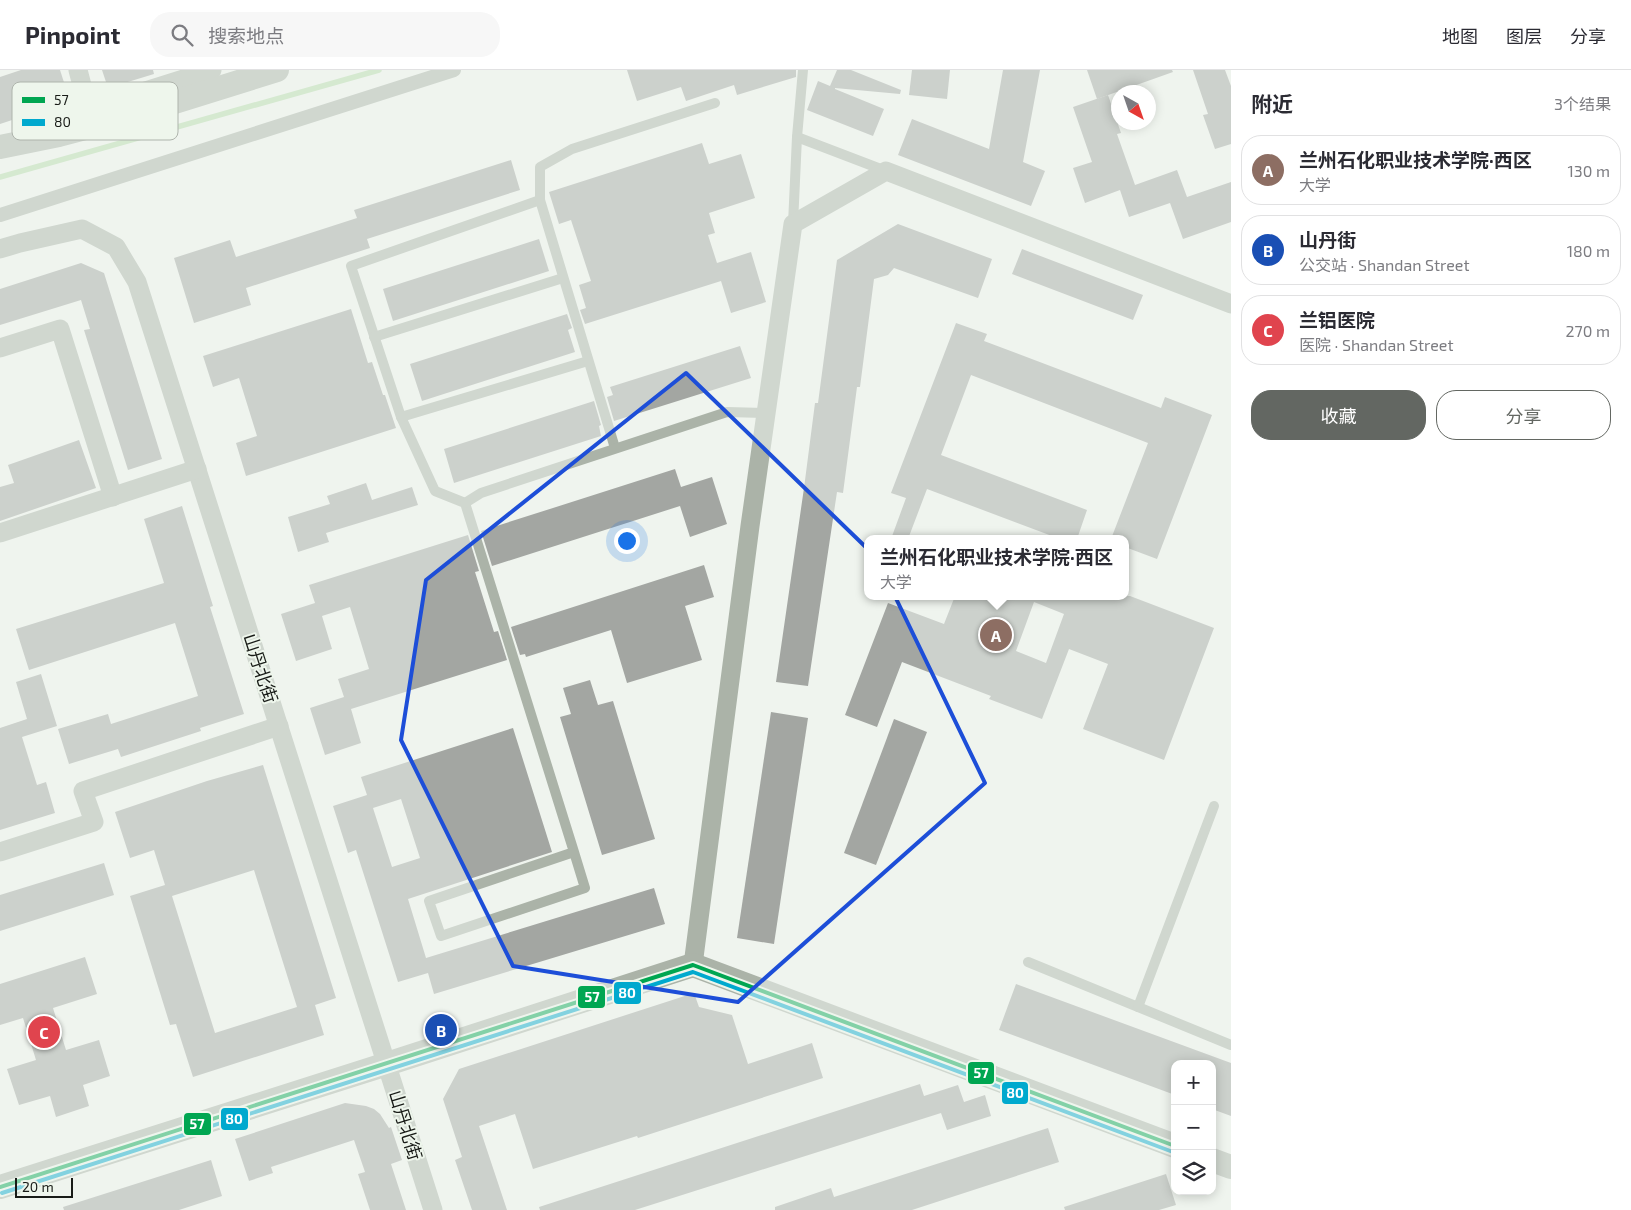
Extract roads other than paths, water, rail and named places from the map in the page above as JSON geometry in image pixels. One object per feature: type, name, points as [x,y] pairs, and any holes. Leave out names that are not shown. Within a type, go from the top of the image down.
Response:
[{"type":"street","points":[[178,83],[212,70]]},
{"type":"street","points":[[178,101],[276,70]]},
{"type":"street","points":[[0,215],[454,70]]},
{"type":"street","points":[[0,147],[22,140]]},
{"type":"street","points":[[693,965],[793,224],[886,171],[1231,304]]},
{"type":"street","name":"山丹北街","points":[[0,249],[82,229],[116,247],[137,282],[433,1210]]},
{"type":"street","points":[[0,348],[60,329],[112,497]]},
{"type":"street","points":[[0,533],[197,469]]},
{"type":"street","points":[[0,852],[94,822],[84,791],[279,726]]},
{"type":"street","points":[[0,1186],[693,965],[1171,1144]]},
{"type":"street","points":[[1216,1161],[1231,1167]]},
{"type":"lane","points":[[793,224],[801,72],[803,70]]},
{"type":"lane","points":[[616,448],[540,200],[540,167],[572,149],[715,103]]},
{"type":"lane","points":[[797,137],[886,171]]},
{"type":"lane","points":[[465,503],[434,491],[401,417],[351,266],[540,200]]},
{"type":"lane","points":[[374,337],[563,278]]},
{"type":"lane","points":[[401,417],[588,361]]},
{"type":"lane","points":[[465,503],[481,493],[727,412],[766,413]]},
{"type":"lane","points":[[465,503],[574,852],[585,888],[441,936],[429,901],[574,852]]},
{"type":"lane","points":[[1138,1007],[1214,806]]},
{"type":"lane","points":[[1028,962],[1231,1045]]},
{"type":"waterway","points":[[178,127],[379,70]]},
{"type":"waterway","points":[[0,177],[131,140]]},
{"type":"place","name":"兰州石化职业技术学院·西区","points":[[996,635]]},
{"type":"place","name":"山丹街","points":[[441,1030]]},
{"type":"place","name":"兰铝医院","points":[[44,1032]]}]
